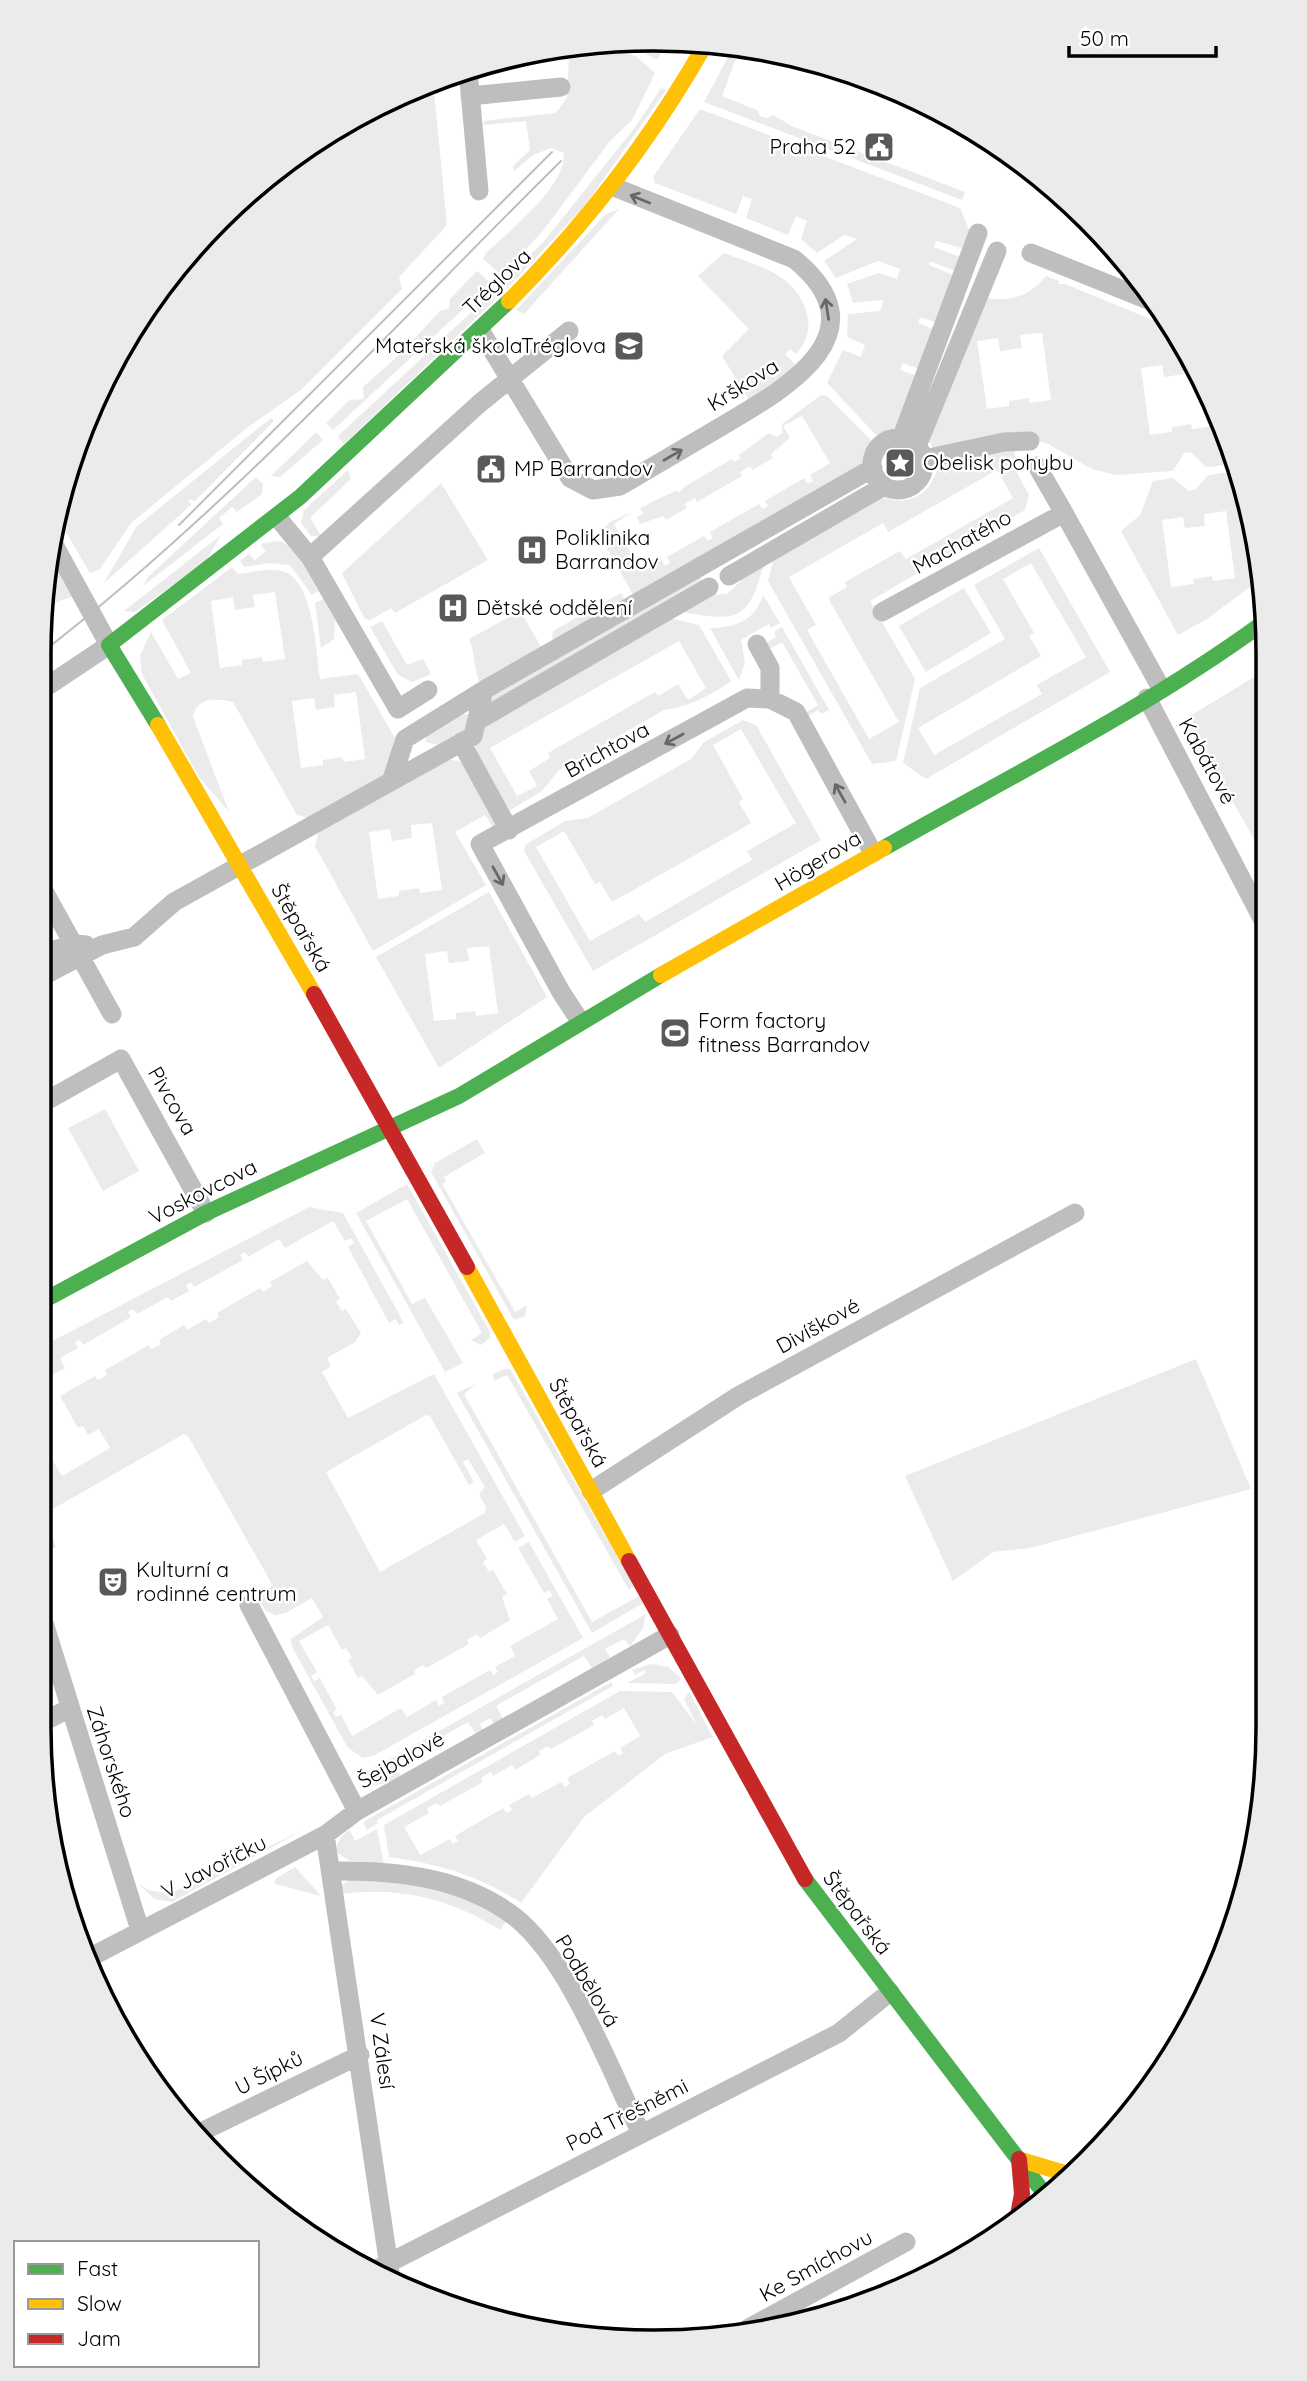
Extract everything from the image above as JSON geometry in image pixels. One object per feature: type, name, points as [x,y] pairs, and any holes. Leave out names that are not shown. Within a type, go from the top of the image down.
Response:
[{"type":"street","name":"Tréglova","points":[[109,645],[277,517],[348,455],[544,269],[614,187],[679,92],[700,53]]},
{"type":"street","points":[[469,80],[479,191]]},
{"type":"street","points":[[470,96],[561,87]]},
{"type":"street","name":"Krškova","points":[[480,330],[512,378],[570,478],[593,490],[614,488],[778,393],[806,370],[825,342],[829,321],[825,296],[810,273],[794,260],[614,187]]},
{"type":"street","points":[[477,721],[709,587],[707,580],[712,571],[722,570],[729,576],[884,486],[901,490],[909,487],[921,475],[914,448],[978,233]]},
{"type":"street","points":[[914,448],[996,251]]},
{"type":"street","points":[[1031,253],[1139,296]]},
{"type":"street","points":[[310,557],[480,403],[569,331]]},
{"type":"street","points":[[884,486],[873,468],[873,460],[880,446],[914,448],[1030,442]]},
{"type":"street","points":[[1037,466],[1064,513],[1154,693]]},
{"type":"street","points":[[393,779],[405,739],[484,690],[873,468]]},
{"type":"street","name":"Machatého","points":[[882,612],[1064,513]]},
{"type":"street","points":[[277,517],[310,557],[398,709],[428,690]]},
{"type":"street","points":[[51,684],[109,645],[59,554]]},
{"type":"street","name":"Högerova","points":[[390,1128],[459,1096],[580,1021],[1154,693],[1222,653],[1255,628]]},
{"type":"street","points":[[757,644],[770,668],[770,699],[796,712],[873,853]]},
{"type":"street","name":"Štěpařská","points":[[109,645],[194,783],[390,1128],[803,1876],[1041,2189]]},
{"type":"street","points":[[51,953],[77,950],[134,937],[174,902],[181,901],[473,736],[484,690]]},
{"type":"street","name":"Kabátové","points":[[1154,693],[1256,905]]},
{"type":"street","name":"Brichtova","points":[[580,1021],[561,992],[480,844],[747,698],[770,699]]},
{"type":"street","points":[[405,739],[443,752]]},
{"type":"street","points":[[461,742],[509,830]]},
{"type":"street","points":[[51,904],[112,1014]]},
{"type":"street","points":[[51,969],[77,950]]},
{"type":"street","name":"Pivcova","points":[[51,1098],[121,1059],[206,1213]]},
{"type":"street","name":"Voskovcova","points":[[51,1297],[206,1213],[390,1128]]},
{"type":"street","name":"Divíškové","points":[[591,1492],[738,1396],[1074,1213]]},
{"type":"street","name":"Šejbalové","points":[[249,1605],[357,1811],[670,1635]]},
{"type":"street","name":"Záhorského","points":[[51,1648],[140,1930]]},
{"type":"street","points":[[51,1718],[70,1708]]},
{"type":"street","name":"V Javoříčku","points":[[96,1954],[326,1835],[357,1811]]},
{"type":"street","name":"V Zálesí","points":[[326,1835],[360,2055],[386,2267]]},
{"type":"street","name":"Podbělová","points":[[332,1871],[373,1870],[452,1885],[465,1889],[515,1917],[550,1955],[577,2001],[641,2133]]},
{"type":"street","name":"Pod Třešněmi","points":[[387,2268],[641,2133],[839,2033],[890,1992]]},
{"type":"street","name":"U Šípků","points":[[205,2130],[360,2055]]},
{"type":"street","points":[[1020,2206],[1022,2194],[1019,2159],[1061,2172]]},
{"type":"street","name":"Ke Smíchovu","points":[[763,2320],[906,2242]]},
{"type":"shaded area","points":[[642,51],[662,51],[657,60]]},
{"type":"shaded area","points":[[622,53],[636,56],[655,73],[632,120],[610,141],[542,232],[505,271],[499,273],[483,259],[485,254],[546,194],[556,180],[564,153],[551,148],[533,155],[514,171],[513,166],[530,150],[526,121],[484,125],[484,121],[556,113],[567,98],[569,59]]},
{"type":"shaded area","points":[[729,56],[737,57],[722,96],[757,110],[760,116],[767,118],[773,115],[794,127],[965,192],[962,200],[704,102]]},
{"type":"shaded area","points":[[661,88],[666,90],[586,204],[507,289],[506,280],[545,240],[636,126]]},
{"type":"shaded area","points":[[434,93],[447,225],[399,277],[402,289],[301,390],[248,427],[131,523],[100,569],[90,573],[64,528],[71,497],[97,423],[113,387],[152,319],[200,256],[227,227],[287,175],[352,132]]},
{"type":"shaded area","points":[[700,109],[960,208],[973,239],[969,250],[936,241],[934,247],[965,259],[960,273],[930,261],[929,265],[958,277],[940,324],[920,317],[918,323],[937,331],[922,370],[903,363],[900,370],[920,377],[898,427],[877,436],[827,383],[843,350],[861,357],[865,345],[847,337],[848,314],[880,311],[884,300],[853,303],[847,284],[879,273],[897,279],[900,269],[878,261],[836,278],[824,261],[857,239],[844,235],[817,253],[801,239],[807,221],[796,216],[788,235],[746,218],[752,199],[743,196],[736,214],[655,183],[653,177]]},
{"type":"shaded area","points":[[619,209],[524,314],[516,310],[606,214]]},
{"type":"shaded area","points":[[724,253],[775,273],[795,289],[808,319],[807,335],[800,350],[796,354],[790,349],[785,354],[797,366],[749,400],[722,356],[749,329],[698,276]]},
{"type":"shaded area","points":[[477,271],[489,282],[488,286],[333,430],[326,423],[350,400],[364,399],[363,387],[398,356],[441,310],[449,309],[450,299]]},
{"type":"shaded area","points":[[1046,276],[1059,281],[1058,284],[1065,284],[1157,322],[1183,366],[1184,374],[1164,377],[1162,365],[1141,368],[1150,435],[1172,432],[1172,427],[1191,424],[1192,429],[1211,426],[1226,465],[1206,467],[1191,452],[1184,453],[1173,471],[1116,475],[1092,469],[1048,444],[1029,438],[936,453],[927,438],[983,297],[1010,299],[1032,289]],"holes":[[[1042,333],[1051,400],[1030,403],[1029,398],[1009,401],[1009,406],[987,409],[977,341],[998,338],[1000,351],[1022,348],[1020,335]]]},
{"type":"shaded area","points":[[494,291],[500,295],[344,444],[338,437],[340,434]]},
{"type":"shaded area","points":[[821,395],[827,396],[872,441],[865,452],[863,469],[636,600],[599,534],[610,522],[632,512],[614,524],[642,572],[662,560],[665,566],[670,563],[667,557],[704,536],[708,541],[713,538],[710,532],[759,504],[763,509],[768,506],[765,501],[804,478],[808,484],[813,481],[810,475],[830,463],[802,416],[783,426],[790,438],[771,454],[773,458],[752,470],[750,466],[740,472],[742,476],[697,502],[695,498],[685,504],[687,508],[666,520],[663,516],[640,524],[637,517],[643,514],[640,508],[677,490],[679,493],[684,487],[732,459],[734,462],[740,459],[739,455],[769,433],[777,437],[782,433],[782,424]]},
{"type":"shaded area","points":[[271,418],[274,421],[195,501],[188,499],[191,505],[104,583],[137,526]]},
{"type":"shaded area","points":[[316,432],[323,440],[280,477],[271,476]]},
{"type":"shaded area","points":[[1014,445],[1016,471],[1029,495],[1025,510],[870,601],[915,679],[896,761],[872,764],[768,581],[775,554],[878,495],[898,501],[916,497],[930,485],[938,465]],"holes":[[[997,470],[1013,498],[906,559],[900,551],[845,582],[847,587],[828,598],[899,722],[869,739],[807,630],[816,625],[789,577],[883,523],[888,532]]]},
{"type":"shaded area","points":[[348,470],[351,479],[310,518],[321,536],[311,536],[301,523],[304,510]]},
{"type":"shaded area","points":[[1228,472],[1245,536],[1252,585],[1207,619],[1178,635],[1121,531],[1140,515],[1153,481],[1173,478],[1189,491],[1196,489],[1208,475]],"holes":[[[1226,511],[1235,578],[1213,581],[1212,576],[1193,579],[1194,584],[1171,587],[1162,520],[1183,517],[1185,528],[1205,526],[1204,514]]]},
{"type":"shaded area","points":[[256,477],[263,484],[262,494],[237,512],[232,507],[219,518],[223,524],[143,586],[148,577]]},
{"type":"shaded area","points":[[441,483],[488,560],[395,613],[391,608],[370,620],[365,619],[342,573]]},
{"type":"shaded area","points":[[221,535],[206,561],[135,612],[124,611]]},
{"type":"shaded area","points":[[281,541],[295,550],[318,591],[312,595],[290,565],[269,563],[244,567],[240,561],[249,554],[255,560],[266,551],[261,545],[263,543]]},
{"type":"shaded area","points":[[1039,548],[1110,672],[926,779],[903,763],[920,688],[1005,639],[974,585]],"holes":[[[1031,563],[1086,657],[1037,685],[1042,694],[934,755],[918,728],[1041,656],[1029,636],[1034,633],[1003,579]]]},
{"type":"shaded area","points":[[765,558],[754,595],[739,613],[715,617],[677,611],[712,595],[727,594]]},
{"type":"shaded area","points":[[232,567],[238,574],[271,570],[281,571],[292,577],[307,601],[315,634],[320,679],[358,674],[395,738],[384,779],[313,819],[297,815],[233,702],[209,700],[199,705],[193,717],[229,812],[199,777],[142,674],[140,656],[151,632],[178,679],[191,673],[162,620]],"holes":[[[275,592],[285,659],[263,662],[262,657],[242,660],[242,665],[220,668],[211,601],[233,597],[235,610],[255,607],[253,595]],[[356,692],[365,759],[344,762],[342,757],[323,760],[323,765],[301,768],[292,701],[314,698],[316,710],[335,707],[334,695]]]},
{"type":"shaded area","points":[[57,570],[72,597],[53,603]]},
{"type":"shaded area","points":[[702,575],[701,581],[485,712],[490,693]]},
{"type":"shaded area","points":[[964,588],[991,633],[926,672],[899,626]]},
{"type":"shaded area","points":[[621,593],[627,605],[557,646],[552,637],[553,631]]},
{"type":"shaded area","points":[[763,595],[780,623],[771,628],[769,624],[741,640],[745,662],[739,680],[710,628],[743,621],[755,611]]},
{"type":"shaded area","points":[[323,599],[335,620],[334,639],[321,648],[315,603]]},
{"type":"shaded area","points":[[520,611],[545,653],[483,688],[477,675],[469,639]]},
{"type":"shaded area","points":[[665,617],[699,625],[731,681],[699,700],[664,710],[559,770],[542,791],[504,814],[472,758],[482,722]],"holes":[[[679,641],[706,688],[688,700],[678,684],[658,696],[655,692],[548,753],[550,758],[529,771],[537,786],[517,796],[490,748]]]},
{"type":"shaded area","points":[[382,621],[407,665],[423,659],[431,674],[412,682],[398,675],[370,627]]},
{"type":"shaded area","points":[[782,627],[829,710],[821,714],[818,710],[808,716],[805,713],[818,705],[782,642],[769,649],[766,643],[776,637],[774,632]]},
{"type":"shaded area","points":[[1256,676],[1256,842],[1185,719]]},
{"type":"shaded area","points":[[457,713],[472,715],[467,731],[439,745],[425,742],[428,729]]},
{"type":"shaded area","points":[[743,720],[756,725],[821,840],[593,971],[524,851],[525,845],[565,821],[588,818],[691,759],[704,742]],"holes":[[[741,729],[796,823],[747,851],[752,860],[645,922],[639,914],[590,941],[536,847],[564,831],[595,884],[600,882],[612,902],[736,832],[751,823],[739,802],[743,799],[713,745]]]},
{"type":"shaded area","points":[[445,759],[465,762],[501,825],[494,829],[485,815],[455,832],[486,885],[373,951],[315,846],[319,830]],"holes":[[[432,823],[442,890],[420,893],[419,888],[399,891],[399,896],[378,899],[369,832],[390,829],[392,841],[412,838],[411,825]]]},
{"type":"shaded area","points":[[489,892],[547,997],[439,1068],[376,957]],"holes":[[[489,946],[498,1013],[476,1016],[475,1011],[456,1013],[456,1019],[434,1021],[425,954],[447,951],[449,963],[469,961],[467,948]]]},
{"type":"shaded area","points":[[105,1109],[139,1171],[103,1191],[68,1128]]},
{"type":"shaded area","points":[[477,1139],[485,1153],[444,1177],[446,1182],[442,1184],[515,1312],[527,1305],[525,1316],[514,1320],[431,1172],[435,1163]]},
{"type":"shaded area","points":[[407,1184],[490,1332],[490,1338],[481,1345],[471,1340],[482,1333],[407,1199],[366,1221],[412,1304],[425,1298],[463,1363],[445,1372],[356,1213]]},
{"type":"shaded area","points":[[309,1207],[343,1213],[404,1323],[399,1325],[395,1319],[389,1323],[348,1247],[354,1243],[351,1238],[345,1241],[333,1221],[285,1248],[279,1239],[248,1257],[245,1252],[240,1255],[243,1260],[194,1287],[191,1282],[186,1285],[189,1291],[171,1301],[168,1297],[137,1314],[133,1309],[128,1312],[131,1317],[83,1345],[80,1340],[75,1342],[78,1348],[60,1358],[65,1368],[51,1376],[51,1342]]},
{"type":"shaded area","points":[[307,1261],[323,1280],[328,1278],[340,1299],[336,1302],[342,1311],[346,1309],[361,1333],[355,1342],[327,1358],[331,1366],[322,1372],[348,1418],[434,1374],[525,1536],[515,1542],[504,1524],[476,1540],[487,1559],[483,1562],[489,1572],[493,1570],[507,1594],[502,1597],[510,1620],[480,1638],[477,1634],[467,1640],[469,1644],[426,1668],[423,1665],[414,1670],[415,1674],[378,1695],[362,1676],[358,1678],[348,1660],[352,1658],[346,1648],[342,1650],[328,1625],[299,1641],[317,1672],[311,1676],[314,1681],[320,1678],[337,1710],[333,1712],[336,1717],[341,1715],[352,1736],[401,1708],[407,1717],[436,1700],[439,1706],[444,1703],[442,1697],[490,1670],[493,1675],[498,1672],[495,1667],[515,1656],[510,1646],[558,1619],[547,1599],[552,1596],[550,1590],[544,1593],[518,1548],[529,1542],[583,1638],[373,1756],[363,1758],[348,1748],[292,1647],[291,1639],[323,1617],[312,1598],[286,1613],[275,1615],[266,1611],[255,1597],[273,1586],[188,1436],[184,1434],[51,1510],[51,1458],[62,1476],[110,1448],[99,1429],[88,1435],[83,1426],[78,1428],[60,1396],[95,1376],[98,1380],[107,1375],[105,1370],[149,1345],[151,1349],[161,1344],[159,1340],[184,1325],[187,1330],[206,1319],[209,1323],[219,1317],[217,1313],[260,1288],[263,1292],[272,1286],[270,1282]],"holes":[[[426,1415],[430,1416],[469,1485],[474,1482],[463,1462],[468,1459],[485,1487],[479,1494],[486,1507],[485,1513],[380,1572],[326,1472]]]},
{"type":"shaded area","points":[[1196,1359],[1251,1489],[1030,1548],[993,1552],[953,1581],[905,1476]]},
{"type":"shaded area","points":[[510,1369],[634,1586],[629,1590],[507,1375],[494,1381],[493,1374]]},
{"type":"shaded area","points":[[476,1384],[464,1394],[592,1622],[639,1596],[643,1603],[592,1633],[457,1393]]},
{"type":"shaded area","points":[[51,1530],[56,1548],[51,1549]]},
{"type":"shaded area","points":[[646,1614],[643,1628],[630,1646],[624,1639],[605,1649],[610,1657],[592,1668],[584,1656],[496,1706],[503,1719],[494,1724],[490,1718],[480,1724],[483,1730],[476,1734],[468,1722],[394,1764],[401,1777],[378,1785],[367,1784],[356,1778]]},
{"type":"shaded area","points":[[651,1664],[668,1667],[681,1678],[677,1684],[627,1683],[646,1673],[644,1670],[635,1675],[632,1670]]},
{"type":"shaded area","points":[[611,1682],[613,1686],[377,1820],[378,1823],[367,1830],[363,1822]]},
{"type":"shaded area","points":[[620,1691],[672,1692],[697,1725],[684,1699],[689,1692],[713,1737],[665,1754],[584,1817],[521,1903],[490,1885],[458,1872],[389,1857],[384,1825]],"holes":[[[624,1708],[640,1736],[620,1748],[623,1753],[618,1756],[615,1751],[567,1778],[570,1784],[565,1787],[561,1782],[532,1798],[529,1794],[509,1805],[512,1810],[507,1813],[503,1808],[455,1836],[458,1841],[453,1844],[450,1839],[420,1855],[404,1827],[429,1813],[427,1808],[437,1803],[440,1806],[483,1782],[481,1778],[491,1772],[493,1776],[512,1765],[515,1770],[540,1755],[539,1751],[548,1746],[551,1749],[594,1725],[592,1721],[602,1715],[605,1719]]]},
{"type":"shaded area","points":[[377,1829],[384,1864],[350,1861],[336,1852],[340,1839],[350,1830],[355,1841]]},
{"type":"shaded area","points":[[303,1830],[172,1902],[154,1899],[137,1882],[148,1890],[169,1894]]},
{"type":"shaded area","points":[[295,1867],[321,1896],[275,1884],[275,1879]]},
{"type":"shaded area","points":[[354,1877],[415,1886],[451,1895],[469,1901],[506,1921],[500,1930],[463,1910],[424,1897],[384,1892],[341,1894],[342,1885]]},
{"type":"tram line","points":[[179,525],[552,152]]},
{"type":"tram line","points":[[51,645],[110,598],[243,478],[561,161]]},
{"type":"traffic: fast","points":[[158,725],[109,645],[300,497],[509,301]]},
{"type":"traffic: fast","points":[[884,848],[1125,713],[1255,628]]},
{"type":"traffic: fast","points":[[51,1297],[206,1213],[459,1096],[661,975]]},
{"type":"traffic: fast","points":[[805,1879],[1041,2189]]},
{"type":"traffic: slow","points":[[509,301],[565,241],[617,179],[663,113],[700,53]]},
{"type":"traffic: slow","points":[[158,725],[314,994]]},
{"type":"traffic: slow","points":[[661,975],[884,848]]},
{"type":"traffic: slow","points":[[467,1267],[629,1561]]},
{"type":"traffic: slow","points":[[1021,2160],[1061,2172]]},
{"type":"traffic: jam","points":[[314,994],[467,1267]]},
{"type":"traffic: jam","points":[[629,1561],[805,1879]]},
{"type":"traffic: jam","points":[[1019,2159],[1022,2194],[1020,2206]]},
{"type":"place","name":"Praha 52","points":[[879,147]]},
{"type":"place","name":"Mateřská školaTréglova","points":[[629,346]]},
{"type":"place","name":"Obelisk pohybu","points":[[900,463]]},
{"type":"place","name":"MP Barrandov","points":[[491,469]]},
{"type":"place","name":"Poliklinika Barrandov","points":[[532,550]]},
{"type":"place","name":"Dětské oddělení","points":[[453,608]]},
{"type":"place","name":"Form factory fitness Barrandov","points":[[675,1033]]},
{"type":"place","name":"Kulturní a rodinné centrum","points":[[113,1582]]}]
